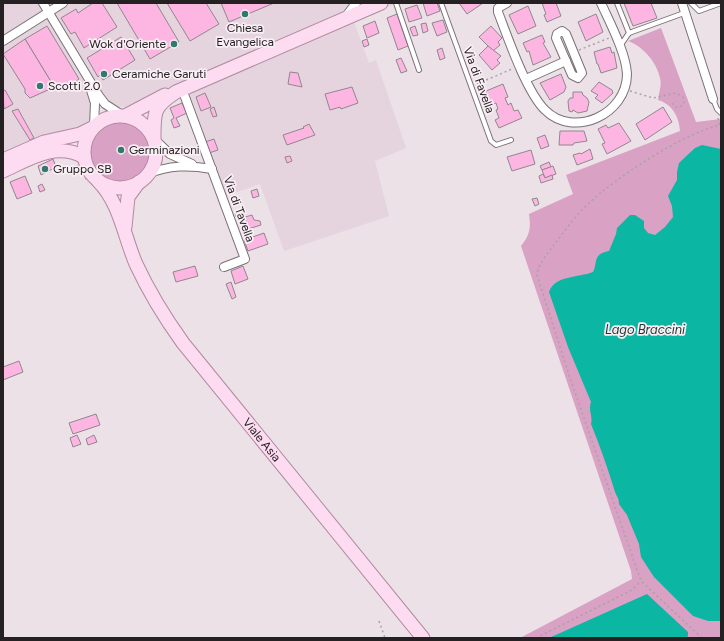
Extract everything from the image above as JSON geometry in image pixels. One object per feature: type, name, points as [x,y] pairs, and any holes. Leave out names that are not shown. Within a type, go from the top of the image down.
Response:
[{"type":"main road","points":[[124,228],[126,202],[143,178],[155,157],[155,111],[162,101],[181,94],[373,4]]},
{"type":"main road","points":[[3,160],[44,142],[80,134],[110,117],[123,116],[162,96],[181,94]]},
{"type":"main road","points":[[123,116],[141,122],[150,131],[154,139]]},
{"type":"main road","points":[[93,127],[85,142],[84,157],[90,172],[98,181],[109,186],[121,188],[143,178]]},
{"type":"main road","points":[[3,171],[45,152],[56,150],[71,150],[84,157]]},
{"type":"main road","name":"Viale Asia","points":[[98,181],[112,199],[132,253],[146,284],[161,311],[183,343],[423,638]]},
{"type":"street","points":[[43,3],[88,79],[105,104],[123,116]]},
{"type":"street","points":[[3,41],[63,3]]},
{"type":"street","points":[[339,21],[349,13],[356,3]]},
{"type":"street","points":[[507,3],[498,8],[498,12],[534,97],[545,111],[555,118],[573,122],[591,121],[608,113],[617,103],[624,90],[626,66],[601,3]]},
{"type":"street","points":[[682,3],[684,13],[713,98]]},
{"type":"street","points":[[558,32],[566,33],[574,53],[582,73],[581,77],[576,78],[573,76],[556,38],[558,32]]},
{"type":"street","points":[[526,79],[566,61]]},
{"type":"street","points":[[88,79],[95,103],[93,127]]},
{"type":"street","name":"Via di Tavella","points":[[181,94],[212,169],[245,259],[224,267]]},
{"type":"street","name":"Via di Tavella","points":[[154,139],[170,154],[197,166],[212,169]]},
{"type":"street","name":"Via di Tavella","points":[[143,178],[166,167],[197,166]]},
{"type":"lane","points":[[396,3],[419,70]]},
{"type":"lane","name":"Via di Favella","points":[[441,3],[493,144],[496,146],[511,140]]},
{"type":"lane","points":[[617,3],[629,33]]},
{"type":"lane","points":[[691,3],[696,10],[702,11],[721,3]]},
{"type":"lane","points":[[619,46],[629,33],[684,13]]},
{"type":"lane","points":[[713,98],[717,109],[721,113]]},
{"type":"path","points":[[574,53],[614,35]]},
{"type":"path","points":[[471,87],[520,66]]},
{"type":"path","points":[[624,90],[653,98],[676,93],[683,97],[684,103],[680,107],[676,107],[673,104],[676,101]]},
{"type":"path","points":[[702,638],[641,581],[563,356],[537,275],[538,269],[579,213],[605,189],[634,169],[693,134],[721,125]]},
{"type":"path","points":[[536,638],[632,590],[639,585],[641,581]]},
{"type":"path","points":[[379,621],[385,638]]},
{"type":"path","points":[[716,638],[721,636]]},
{"type":"shaded area","points":[[3,3],[397,3],[354,22],[369,63],[376,60],[406,148],[375,161],[389,216],[284,251],[260,184],[226,196],[184,81],[128,108],[115,106],[94,94],[91,118],[82,128],[3,155]]},
{"type":"shaded area","name":"Lago Braccini","points":[[661,28],[696,122],[721,119],[721,638],[520,638],[632,579],[631,571],[521,246],[529,231],[529,214],[573,194],[566,175],[680,131],[678,120],[674,111],[667,104],[658,100],[661,81],[653,61],[634,43],[628,41]]},
{"type":"shaded area","points":[[120,122],[137,127],[145,135],[150,152],[145,169],[137,177],[120,182],[103,177],[95,169],[90,152],[95,135],[103,127]]},
{"type":"water","name":"Lago Braccini","points":[[702,145],[721,149],[721,621],[708,621],[693,616],[654,577],[641,557],[639,544],[627,515],[619,504],[591,424],[591,402],[568,347],[549,292],[556,283],[562,280],[593,272],[596,259],[600,254],[609,251],[617,228],[630,215],[635,215],[644,221],[644,228],[648,233],[655,235],[665,227],[673,217],[672,206],[668,196],[677,180],[679,163],[695,148]]},
{"type":"water","points":[[647,594],[688,632],[688,636],[686,638],[549,638]]},
{"type":"building","points":[[93,3],[102,3],[117,27],[84,48],[75,32],[71,34],[61,18],[76,9],[78,13]]},
{"type":"building","points":[[117,3],[156,3],[179,42],[150,59]]},
{"type":"building","points":[[167,3],[206,3],[219,24],[190,41]]},
{"type":"building","points":[[221,3],[274,3],[229,22]]},
{"type":"building","points":[[423,3],[437,3],[440,11],[427,16]]},
{"type":"building","points":[[459,3],[483,3],[467,14]]},
{"type":"building","points":[[542,3],[556,3],[561,16],[547,22]]},
{"type":"building","points":[[624,3],[651,3],[657,18],[633,26]]},
{"type":"building","points":[[417,5],[422,18],[409,22],[405,9]]},
{"type":"building","points":[[528,6],[536,26],[518,34],[509,15]]},
{"type":"building","points":[[397,14],[408,46],[398,50],[387,18]]},
{"type":"building","points":[[596,14],[603,32],[586,41],[578,22]]},
{"type":"building","points":[[443,20],[447,32],[437,36],[432,23]]},
{"type":"building","points":[[375,21],[379,33],[367,38],[363,26]]},
{"type":"building","points":[[426,23],[428,31],[423,33],[421,24]]},
{"type":"building","points":[[47,26],[79,79],[67,87],[66,84],[56,90],[25,39]]},
{"type":"building","points":[[415,26],[418,35],[413,36],[410,28]]},
{"type":"building","points":[[491,26],[502,38],[498,42],[500,45],[493,51],[479,37]]},
{"type":"building","points":[[542,35],[545,42],[543,43],[551,57],[533,65],[529,51],[527,52],[523,43]]},
{"type":"building","points":[[121,37],[135,60],[103,80],[100,75],[98,77],[87,58]]},
{"type":"building","points":[[25,39],[53,85],[48,90],[30,98],[25,93],[25,89],[3,54]]},
{"type":"building","points":[[367,39],[369,45],[364,47],[362,41]]},
{"type":"building","points":[[488,46],[501,56],[497,60],[500,63],[492,70],[479,55]]},
{"type":"building","points":[[610,47],[612,53],[614,52],[617,68],[601,73],[594,52]]},
{"type":"building","points":[[442,48],[445,58],[440,60],[437,50]]},
{"type":"building","points":[[401,58],[407,71],[401,73],[396,60]]},
{"type":"building","points":[[290,72],[298,73],[302,87],[288,84]]},
{"type":"building","points":[[561,74],[566,87],[564,92],[550,100],[540,83]]},
{"type":"building","points":[[599,82],[612,90],[613,93],[602,103],[595,98],[598,95],[591,91]]},
{"type":"building","points":[[503,84],[508,97],[505,98],[508,105],[511,103],[514,111],[518,110],[522,118],[499,128],[495,120],[499,118],[496,110],[498,109],[496,103],[491,105],[486,91]]},
{"type":"building","points":[[352,87],[358,103],[341,109],[340,107],[330,110],[325,94]]},
{"type":"building","points":[[5,90],[13,104],[4,109],[3,91]]},
{"type":"building","points":[[573,92],[582,92],[587,98],[589,102],[587,111],[578,113],[573,110],[572,112],[569,111],[568,101],[570,98],[573,98]]},
{"type":"building","points":[[205,93],[211,107],[201,111],[196,97]]},
{"type":"building","points":[[182,103],[187,113],[176,118],[180,126],[174,128],[171,120],[174,118],[170,108]]},
{"type":"building","points":[[214,107],[217,116],[213,117],[210,109]]},
{"type":"building","points":[[663,107],[672,122],[645,140],[636,124]]},
{"type":"building","points":[[18,109],[34,138],[30,140],[12,111]]},
{"type":"building","points":[[619,123],[631,141],[607,154],[602,144],[605,143],[598,129],[606,125],[608,128]]},
{"type":"building","points":[[309,124],[315,135],[287,145],[283,135],[304,128],[303,127]]},
{"type":"building","points":[[560,131],[584,131],[587,141],[574,143],[573,145],[559,145]]},
{"type":"building","points":[[545,135],[549,146],[541,149],[537,138]]},
{"type":"building","points":[[214,139],[218,150],[209,153],[205,142]]},
{"type":"building","points":[[590,149],[593,159],[577,165],[573,155],[581,154]]},
{"type":"building","points":[[531,150],[535,164],[512,171],[507,157]]},
{"type":"building","points":[[290,156],[292,161],[287,163],[285,157]]},
{"type":"building","name":"Gruppo SB","points":[[53,159],[56,167],[41,175],[38,166]]},
{"type":"building","points":[[549,162],[551,167],[542,170],[540,166]]},
{"type":"building","points":[[553,166],[556,174],[545,178],[542,170]]},
{"type":"building","points":[[543,174],[545,178],[552,175],[553,179],[541,183],[539,176]]},
{"type":"building","points":[[25,176],[32,193],[17,199],[10,182]]},
{"type":"building","points":[[42,184],[45,190],[40,192],[38,186]]},
{"type":"building","points":[[257,189],[259,196],[253,198],[251,191]]},
{"type":"building","points":[[537,198],[539,204],[535,206],[532,199]]},
{"type":"building","points":[[241,211],[243,214],[236,217],[235,213]]},
{"type":"building","points":[[252,215],[254,220],[260,221],[261,225],[248,229],[245,217]]},
{"type":"building","points":[[264,233],[268,244],[248,251],[244,240]]},
{"type":"building","points":[[195,266],[198,276],[176,282],[173,272]]},
{"type":"building","points":[[243,266],[248,279],[235,284],[231,271]]},
{"type":"building","points":[[231,282],[236,297],[232,299],[226,284]]},
{"type":"building","points":[[19,361],[23,372],[3,380],[3,367]]},
{"type":"building","points":[[96,414],[100,425],[73,434],[69,423]]},
{"type":"building","points":[[77,435],[81,444],[73,447],[70,438]]},
{"type":"building","points":[[94,435],[97,442],[88,445],[86,439]]},
{"type":"place","name":"Chiesa Evangelica","points":[[245,14]]},
{"type":"place","name":"Wok d'Oriente","points":[[174,44]]},
{"type":"place","name":"Ceramiche Garuti","points":[[104,74]]},
{"type":"place","name":"Scotti 2.0","points":[[40,86]]},
{"type":"place","name":"Germinazioni","points":[[121,150]]},
{"type":"place","name":"Gruppo SB","points":[[45,169]]}]
